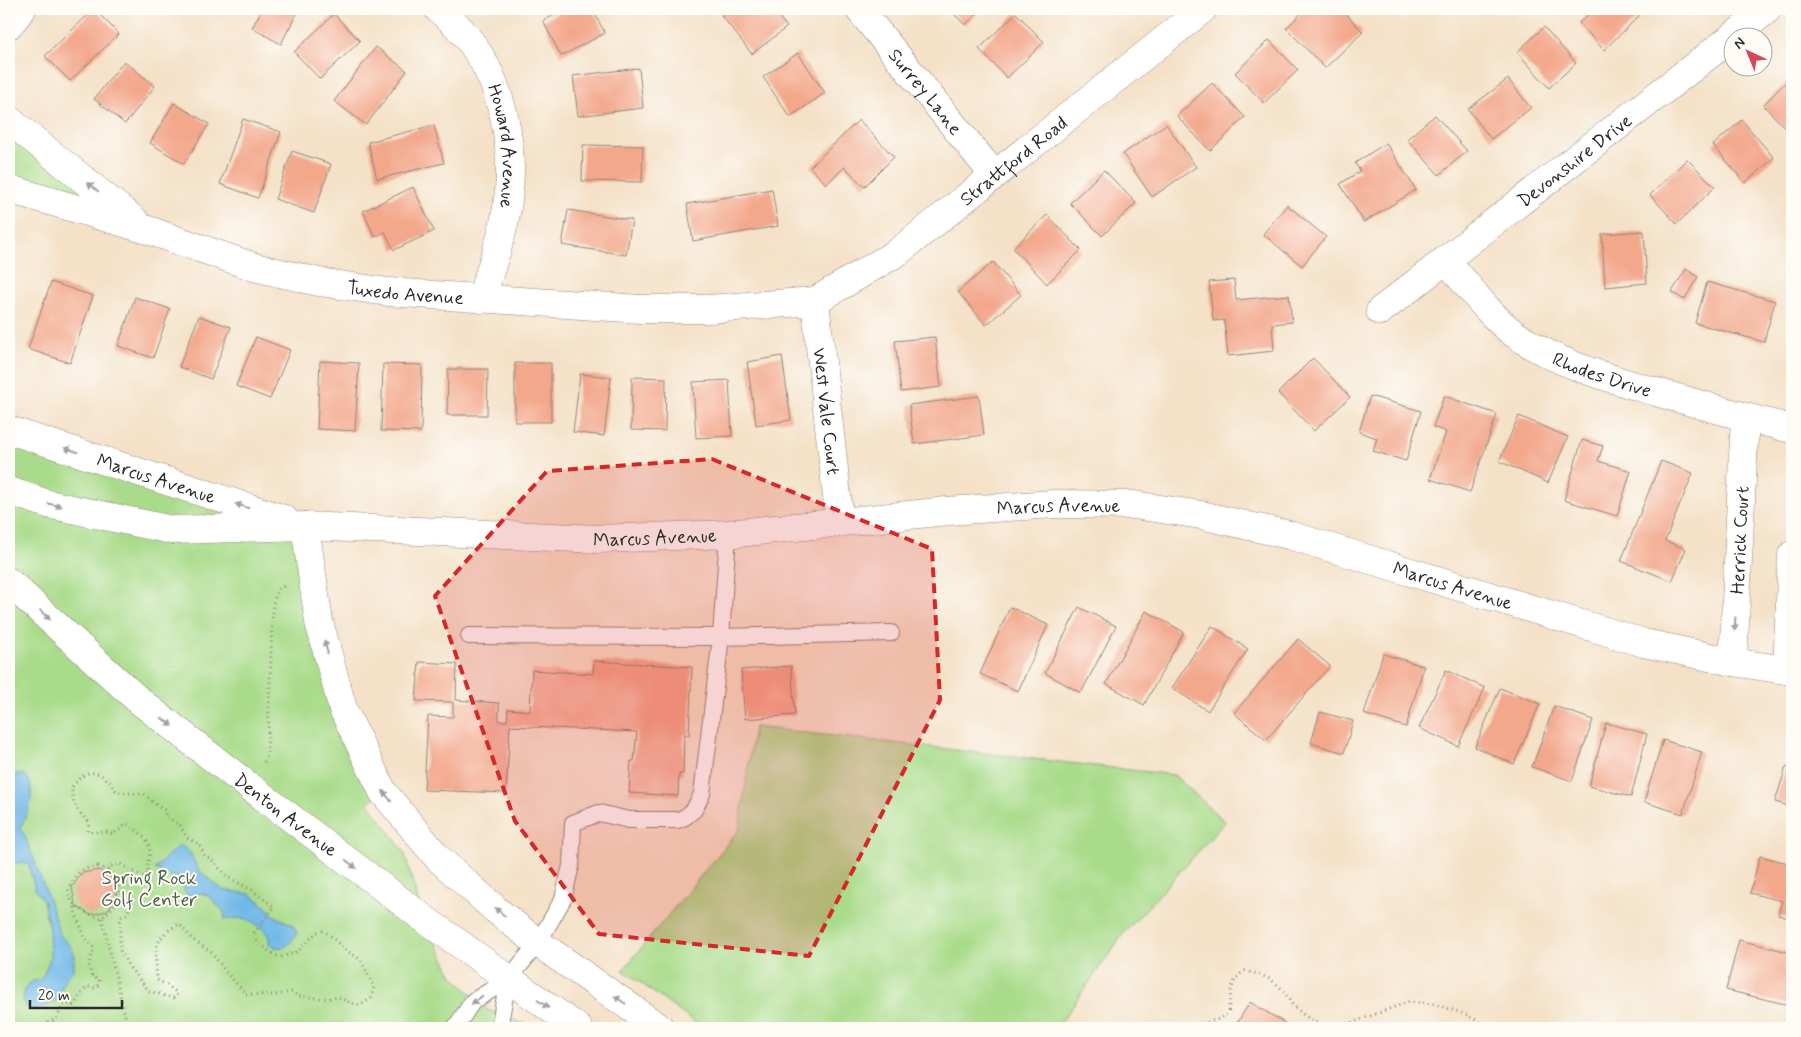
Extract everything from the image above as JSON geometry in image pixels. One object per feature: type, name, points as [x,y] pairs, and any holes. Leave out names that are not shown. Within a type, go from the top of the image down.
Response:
[{"type":"main road","points":[[9,26],[22,9]]},
{"type":"main road","name":"Howard Avenue","points":[[438,9],[454,21],[480,54],[498,90],[505,124],[510,162],[508,200],[500,238],[481,299]]},
{"type":"main road","name":"Surrey Lane","points":[[859,9],[994,175]]},
{"type":"main road","name":"Strattford Road","points":[[815,301],[898,252],[1203,9]]},
{"type":"main road","name":"Devonshire Drive","points":[[1380,311],[1768,9]]},
{"type":"main road","points":[[9,120],[145,229]]},
{"type":"main road","name":"Tuxedo Avenue","points":[[9,189],[145,229],[254,267],[319,282],[388,292],[641,309],[709,309],[815,301]]},
{"type":"main road","name":"Rhodes Drive","points":[[1446,260],[1490,312],[1512,332],[1536,348],[1578,368],[1746,418],[1792,429]]},
{"type":"main road","name":"West Vale Court","points":[[815,301],[840,523]]},
{"type":"main road","name":"Herrick Court","points":[[1733,662],[1746,418]]},
{"type":"main road","name":"Marcus Avenue","points":[[9,430],[305,526]]},
{"type":"main road","name":"Marcus Avenue","points":[[9,491],[48,504],[172,530],[305,526],[598,539],[728,534],[947,511],[1054,504],[1134,505],[1201,514],[1289,535],[1644,643],[1733,662],[1789,670]]},
{"type":"main road","points":[[305,526],[320,622],[343,709],[383,792],[438,858],[496,910],[538,943],[660,1028]]},
{"type":"main road","points":[[1789,670],[1792,555]]},
{"type":"main road","name":"Denton Avenue","points":[[9,582],[138,699],[423,918],[578,1028]]},
{"type":"lane","points":[[455,1028],[473,1001],[508,980],[538,943],[563,899],[571,866],[573,823],[599,813],[628,820],[678,820],[690,814],[698,805],[702,794],[721,637],[728,534]]},
{"type":"lane","points":[[469,636],[721,637],[892,633]]},
{"type":"lane","points":[[496,1028],[500,1023],[508,980]]},
{"type":"path","points":[[262,765],[268,756],[273,604],[278,589],[289,583]]},
{"type":"path","points":[[39,1028],[56,1018],[65,1003],[73,1005],[79,1000],[83,990],[88,986],[95,988],[99,984],[99,979],[92,977],[89,966],[89,960],[94,948],[82,934],[83,929],[74,913],[74,906],[69,896],[70,884],[80,871],[98,866],[108,870],[116,877],[120,896],[130,906],[127,914],[122,916],[120,922],[120,950],[129,967],[149,991],[172,998],[176,997],[177,993],[167,984],[157,980],[155,947],[166,931],[178,924],[192,939],[211,952],[246,994],[275,995],[292,992],[298,996],[338,997],[361,1005],[371,998],[374,987],[361,960],[344,949],[329,934],[323,931],[317,932],[297,952],[281,957],[270,953],[256,940],[253,934],[274,907],[252,890],[227,877],[212,860],[204,855],[199,844],[186,838],[180,825],[165,816],[165,810],[144,794],[117,792],[110,780],[100,773],[84,774],[72,787],[72,796],[73,803],[78,812],[89,822],[88,832],[114,834],[127,824],[144,837],[150,850],[146,866],[148,873],[144,877],[120,864],[112,865],[108,870]]},
{"type":"path","points":[[102,918],[114,906],[120,896]]},
{"type":"path","points":[[74,906],[89,915],[102,918]]},
{"type":"path","points":[[102,918],[128,1028]]},
{"type":"path","points":[[1188,1028],[1219,1019],[1228,1012],[1232,987],[1237,976],[1245,971],[1259,973],[1272,979],[1293,1006],[1310,1020],[1327,1028],[1354,1022],[1408,1002],[1434,1004],[1465,1014],[1490,1028]]},
{"type":"highlighted area","points":[[712,459],[932,549],[940,700],[809,956],[599,934],[515,821],[435,596],[547,471]]},
{"type":"green space","points":[[9,120],[145,229],[9,189]]},
{"type":"green space","name":"Spring Rock Golf Center","points":[[9,430],[305,526],[319,622],[383,792],[368,802],[404,852],[423,918],[453,976],[486,1009],[535,1028],[9,1028],[9,613],[23,596],[9,582]]},
{"type":"green space","points":[[754,727],[1174,775],[1225,822],[1123,934],[1057,1028],[702,1028],[623,970],[739,830]]},
{"type":"water","points":[[9,775],[25,775],[29,781],[31,794],[29,809],[20,828],[25,836],[49,900],[60,935],[72,948],[75,956],[73,970],[66,978],[56,1001],[38,1010],[28,1009],[24,1005],[24,990],[32,981],[38,980],[43,976],[50,958],[49,929],[43,900],[35,890],[29,865],[22,862],[9,865]]},
{"type":"water","points":[[181,845],[190,853],[198,869],[223,890],[250,894],[275,916],[293,925],[297,933],[289,944],[283,947],[269,945],[267,933],[256,924],[244,919],[225,920],[224,912],[209,896],[202,893],[190,896],[184,892],[184,880],[155,869]]},
{"type":"building","points":[[94,9],[119,34],[70,81],[45,56]]},
{"type":"building","points":[[262,9],[299,9],[281,44],[252,28]]},
{"type":"building","points":[[566,9],[592,9],[605,33],[561,56],[543,21]]},
{"type":"building","points":[[729,9],[772,9],[787,27],[752,54],[721,15]]},
{"type":"building","points":[[949,9],[982,9],[965,25]]},
{"type":"building","points":[[1306,9],[1341,9],[1363,32],[1325,68],[1286,28]]},
{"type":"building","points":[[1594,9],[1634,9],[1640,15],[1604,50],[1579,23]]},
{"type":"building","points":[[1016,13],[1044,42],[1007,78],[979,49]]},
{"type":"building","points":[[334,14],[360,41],[320,79],[294,52]]},
{"type":"building","points":[[1544,27],[1576,63],[1549,88],[1517,52]]},
{"type":"building","points":[[1269,40],[1298,70],[1264,103],[1235,73]]},
{"type":"building","points":[[376,47],[407,71],[366,125],[334,101]]},
{"type":"building","points":[[798,53],[825,93],[790,117],[763,77]]},
{"type":"building","points":[[124,61],[155,86],[125,124],[94,99]]},
{"type":"building","points":[[639,68],[643,108],[578,116],[573,76]]},
{"type":"building","points":[[1792,76],[1792,135],[1763,105]]},
{"type":"building","points":[[1508,79],[1531,108],[1491,139],[1468,109]]},
{"type":"building","points":[[1212,83],[1245,117],[1210,151],[1177,116]]},
{"type":"building","points":[[174,103],[209,124],[184,164],[150,143]]},
{"type":"building","points":[[1435,115],[1467,151],[1439,175],[1407,139]]},
{"type":"building","points":[[243,119],[281,132],[258,198],[220,184]]},
{"type":"building","points":[[859,120],[894,157],[864,187],[845,167],[826,184],[810,167]]},
{"type":"building","points":[[1742,120],[1774,158],[1745,183],[1713,145]]},
{"type":"building","points":[[1166,124],[1196,167],[1152,197],[1123,154]]},
{"type":"building","points":[[434,125],[444,163],[377,179],[368,142]]},
{"type":"building","points":[[1386,143],[1416,190],[1364,222],[1340,184],[1360,171],[1355,163]]},
{"type":"building","points":[[583,145],[643,146],[642,182],[582,181]]},
{"type":"building","points":[[292,151],[331,164],[314,213],[275,199]]},
{"type":"building","points":[[1687,159],[1715,187],[1677,224],[1650,195]]},
{"type":"building","points":[[1104,170],[1136,203],[1102,236],[1070,203]]},
{"type":"building","points":[[413,187],[434,231],[394,250],[385,232],[375,237],[363,211]]},
{"type":"building","points":[[772,189],[778,226],[693,241],[687,204]]},
{"type":"building","points":[[1287,205],[1326,237],[1302,266],[1263,234]]},
{"type":"building","points":[[568,210],[632,220],[626,255],[562,245]]},
{"type":"building","points":[[1047,215],[1081,250],[1047,284],[1013,248]]},
{"type":"building","points":[[1644,231],[1647,283],[1605,287],[1602,234]]},
{"type":"building","points":[[993,262],[1021,295],[986,325],[958,292]]},
{"type":"building","points":[[1686,269],[1698,277],[1684,300],[1672,292]]},
{"type":"building","points":[[1234,280],[1236,300],[1289,295],[1292,322],[1272,324],[1274,351],[1228,356],[1224,320],[1213,321],[1209,282]]},
{"type":"building","points":[[51,282],[93,296],[70,363],[28,349]]},
{"type":"building","points":[[1707,282],[1775,301],[1764,342],[1695,323]]},
{"type":"building","points":[[135,297],[170,309],[153,358],[118,346]]},
{"type":"building","points":[[199,316],[231,327],[211,379],[179,367]]},
{"type":"building","points":[[256,337],[290,350],[270,399],[236,386]]},
{"type":"building","points":[[935,337],[941,387],[901,392],[895,341]]},
{"type":"building","points":[[782,356],[791,420],[756,425],[747,362]]},
{"type":"building","points":[[1313,358],[1350,397],[1314,431],[1278,393]]},
{"type":"building","points":[[320,361],[359,363],[355,431],[317,429]]},
{"type":"building","points":[[515,363],[551,363],[551,422],[515,422]]},
{"type":"building","points":[[383,364],[422,365],[421,432],[381,431]]},
{"type":"building","points":[[448,369],[488,369],[487,415],[447,415]]},
{"type":"building","points":[[580,374],[611,377],[604,436],[573,432]]},
{"type":"building","points":[[632,377],[666,378],[665,431],[631,430]]},
{"type":"building","points":[[729,380],[732,436],[696,438],[693,382]]},
{"type":"building","points":[[979,396],[984,435],[914,444],[909,405]]},
{"type":"building","points":[[1370,396],[1421,411],[1406,461],[1373,451],[1377,438],[1359,432]]},
{"type":"building","points":[[1444,396],[1497,414],[1470,492],[1430,479],[1446,432],[1433,427]]},
{"type":"building","points":[[1519,416],[1568,437],[1548,483],[1499,461]]},
{"type":"building","points":[[1582,440],[1603,446],[1598,461],[1631,471],[1617,516],[1564,500]]},
{"type":"building","points":[[1661,461],[1693,473],[1665,541],[1686,549],[1672,581],[1621,561]]},
{"type":"building","points":[[1010,607],[1048,625],[1018,691],[980,674]]},
{"type":"building","points":[[1079,607],[1116,626],[1081,693],[1045,673]]},
{"type":"building","points":[[1146,611],[1184,632],[1144,705],[1106,684]]},
{"type":"building","points":[[1212,626],[1248,649],[1208,711],[1172,688]]},
{"type":"building","points":[[1298,639],[1330,666],[1266,740],[1234,713]]},
{"type":"building","points":[[1383,654],[1424,666],[1406,727],[1364,714]]},
{"type":"building","points":[[594,661],[692,667],[689,735],[684,735],[683,774],[679,774],[678,796],[629,793],[631,761],[634,761],[637,732],[510,726],[506,793],[424,790],[428,716],[453,717],[453,702],[416,701],[419,662],[457,664],[456,700],[499,703],[499,721],[507,721],[508,709],[530,711],[532,670],[593,674]]},
{"type":"building","points":[[791,666],[795,715],[745,719],[741,670]]},
{"type":"building","points":[[1446,670],[1485,688],[1458,746],[1419,728]]},
{"type":"building","points":[[1500,688],[1540,704],[1514,764],[1475,747]]},
{"type":"building","points":[[1554,706],[1593,720],[1572,781],[1532,767]]},
{"type":"building","points":[[1320,712],[1353,721],[1344,753],[1311,743]]},
{"type":"building","points":[[1606,723],[1647,734],[1631,797],[1589,786]]},
{"type":"building","points":[[1663,740],[1702,752],[1683,814],[1644,802]]},
{"type":"building","points":[[1786,767],[1792,768],[1792,807],[1775,802]]},
{"type":"building","points":[[1760,856],[1792,864],[1792,919],[1778,915],[1782,901],[1750,893]]},
{"type":"building","points":[[99,870],[114,879],[117,897],[107,911],[90,915],[75,905],[72,887],[82,873]]},
{"type":"building","points":[[1739,940],[1792,953],[1792,993],[1789,1005],[1726,990]]},
{"type":"building","points":[[1250,1002],[1293,1028],[1234,1028]]}]
